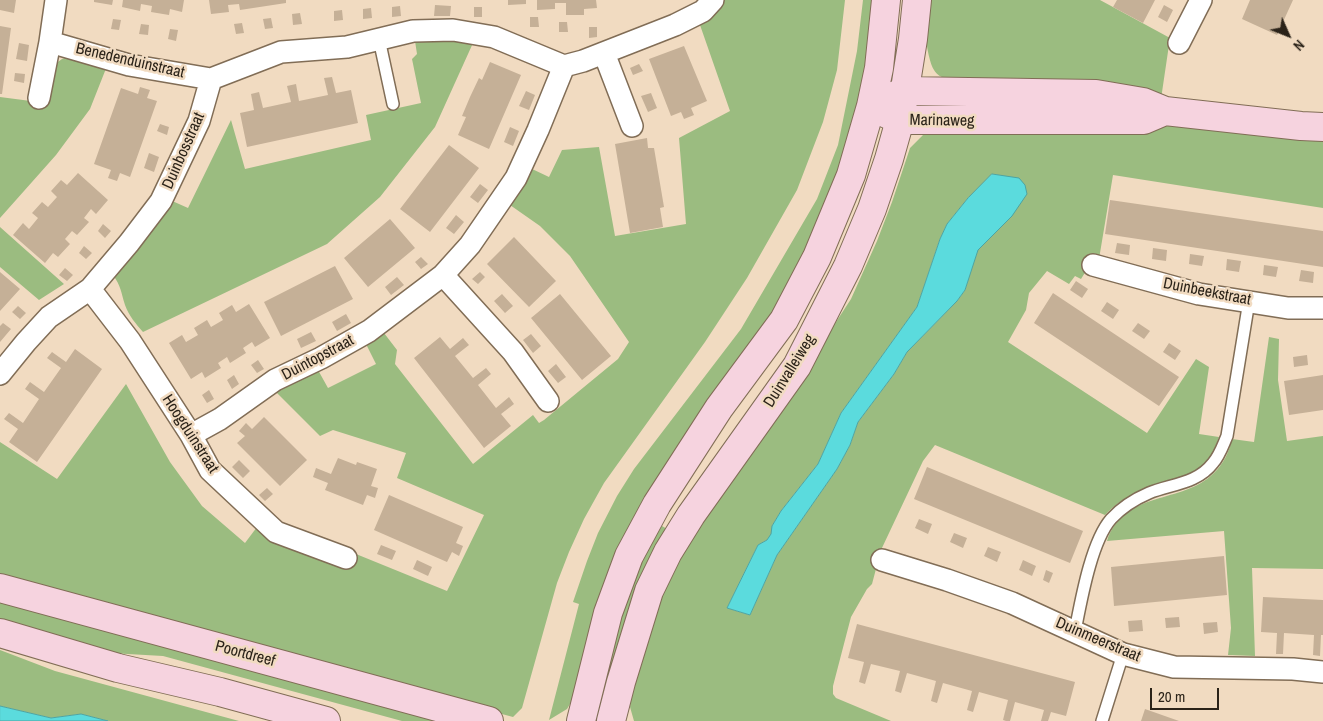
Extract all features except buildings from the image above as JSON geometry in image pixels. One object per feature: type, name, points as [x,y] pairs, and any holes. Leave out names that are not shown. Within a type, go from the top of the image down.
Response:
[{"type":"street","points":[[39,98],[56,0]]},
{"type":"street","points":[[211,79],[281,52],[347,47],[407,32],[453,30],[494,37],[564,66],[604,53],[676,25],[703,11],[713,0]]},
{"type":"street","name":"Duinvalleiweg","points":[[581,721],[608,613],[629,556],[662,496],[719,408],[784,320],[817,257],[851,174],[871,106],[879,68],[886,0]]},
{"type":"street","name":"Duinvalleiweg","points":[[611,721],[649,591],[668,552],[691,515],[797,366],[848,266],[872,209],[900,120],[913,39],[917,0]]},
{"type":"street","points":[[1179,44],[1201,0]]},
{"type":"street","name":"Benedenduinstraat","points":[[50,42],[129,64],[211,79]]},
{"type":"street","points":[[604,53],[632,126]]},
{"type":"street","name":"Duintopstraat","points":[[191,435],[220,419],[275,380],[321,358],[369,331],[443,275],[470,245],[516,178],[564,66]]},
{"type":"street","name":"Duinbosstraat","points":[[0,374],[49,317],[90,289],[161,201],[199,121],[211,79]]},
{"type":"street","name":"Marinaweg","points":[[871,106],[905,91],[1096,94],[1143,102],[1165,111],[1323,127]]},
{"type":"street","name":"Marinaweg","points":[[871,106],[900,120],[1144,120],[1165,111]]},
{"type":"street","name":"Duinbeekstraat","points":[[1093,265],[1199,294],[1288,308],[1323,308]]},
{"type":"street","points":[[443,275],[513,352],[548,401]]},
{"type":"street","name":"Hoogduinstraat","points":[[90,289],[130,341],[191,435],[210,470],[276,532],[346,558]]},
{"type":"street","name":"Duinmeerstraat","points":[[882,560],[1012,603],[1123,654],[1174,668],[1293,669],[1323,672]]},
{"type":"street","name":"Poortdreef","points":[[0,588],[489,721]]},
{"type":"street","points":[[0,634],[118,668],[220,692],[326,721]]},
{"type":"lane","points":[[379,39],[392,104]]},
{"type":"lane","points":[[1075,631],[1099,539],[1110,520],[1128,504],[1148,493],[1193,480],[1213,464],[1219,454],[1227,436],[1249,301]]},
{"type":"lane","points":[[1102,721],[1123,654]]},
{"type":"green space","points":[[724,0],[845,0],[837,70],[823,122],[797,190],[747,278],[705,342],[604,483],[584,519],[557,583],[522,708],[513,717],[0,578],[0,442],[57,479],[126,384],[170,462],[202,506],[245,543],[257,527],[349,567],[356,554],[447,591],[484,515],[397,478],[406,453],[333,430],[320,436],[275,391],[318,370],[328,388],[376,364],[366,344],[384,333],[397,350],[395,364],[473,464],[533,415],[539,423],[544,420],[618,359],[629,342],[570,256],[540,226],[510,205],[530,168],[549,177],[562,150],[599,147],[615,236],[686,224],[679,138],[730,111],[700,25],[713,14]]},
{"type":"green space","points":[[863,0],[879,0],[863,109],[812,254],[731,380],[573,699],[567,709],[549,720],[579,604],[573,602],[598,533],[617,496],[634,469],[741,329],[817,199],[838,145],[857,51]]},
{"type":"green space","points":[[924,0],[1100,0],[1170,38],[1161,99],[947,79],[938,75],[931,64],[927,46]]},
{"type":"green space","points":[[446,40],[473,43],[435,127],[380,197],[327,244],[143,332],[129,313],[113,275],[170,200],[188,208],[231,120],[245,169],[371,140],[366,115],[421,103],[412,59],[417,54],[415,41]]},
{"type":"green space","points":[[68,57],[107,66],[90,109],[56,155],[0,218],[0,97],[46,103],[55,64]]},
{"type":"green space","points":[[1176,125],[1323,138],[1323,208],[1113,175],[1099,259],[1094,258],[1081,279],[1075,276],[1069,284],[1047,271],[1029,293],[1026,310],[1008,342],[1147,433],[1196,359],[1209,367],[1199,434],[1219,437],[1212,453],[1205,464],[1194,472],[1133,494],[1118,503],[1105,515],[935,445],[923,461],[881,550],[872,584],[867,589],[851,617],[833,686],[833,694],[836,698],[891,721],[634,721],[630,707],[632,692],[661,598],[681,552],[851,299],[877,241],[910,148],[923,135],[944,128]],"holes":[[[992,174],[1002,176],[1012,216],[977,250],[965,290],[957,301],[907,352],[894,374],[858,422],[850,445],[837,469],[777,555],[750,615],[727,608],[758,545],[767,540],[772,534],[772,526],[781,511],[818,464],[841,413],[917,307],[947,224],[968,198]]]},
{"type":"green space","points":[[0,227],[64,284],[39,300],[0,267]]},
{"type":"green space","points":[[1269,337],[1279,339],[1278,380],[1287,441],[1323,436],[1323,569],[1252,568],[1255,656],[1228,655],[1231,628],[1224,531],[1107,541],[1115,524],[1127,513],[1155,499],[1186,490],[1201,483],[1214,473],[1226,457],[1232,439],[1254,442]]},
{"type":"green space","points":[[662,526],[667,529],[606,705],[596,702],[615,633],[630,589],[639,567]]},
{"type":"green space","points":[[0,601],[440,721],[402,721],[163,656],[110,653],[0,623]]},
{"type":"green space","points":[[0,650],[55,671],[239,721],[108,721],[81,714],[51,718],[0,706]]},
{"type":"water","points":[[992,174],[1019,178],[1025,185],[1027,194],[1012,216],[978,250],[965,290],[957,301],[907,352],[894,374],[858,422],[850,445],[837,469],[777,555],[750,615],[727,608],[758,545],[767,540],[771,534],[772,526],[781,511],[818,464],[841,413],[917,307],[947,224],[968,198]]},
{"type":"water","points":[[0,706],[51,718],[81,714],[108,721],[0,721]]}]
